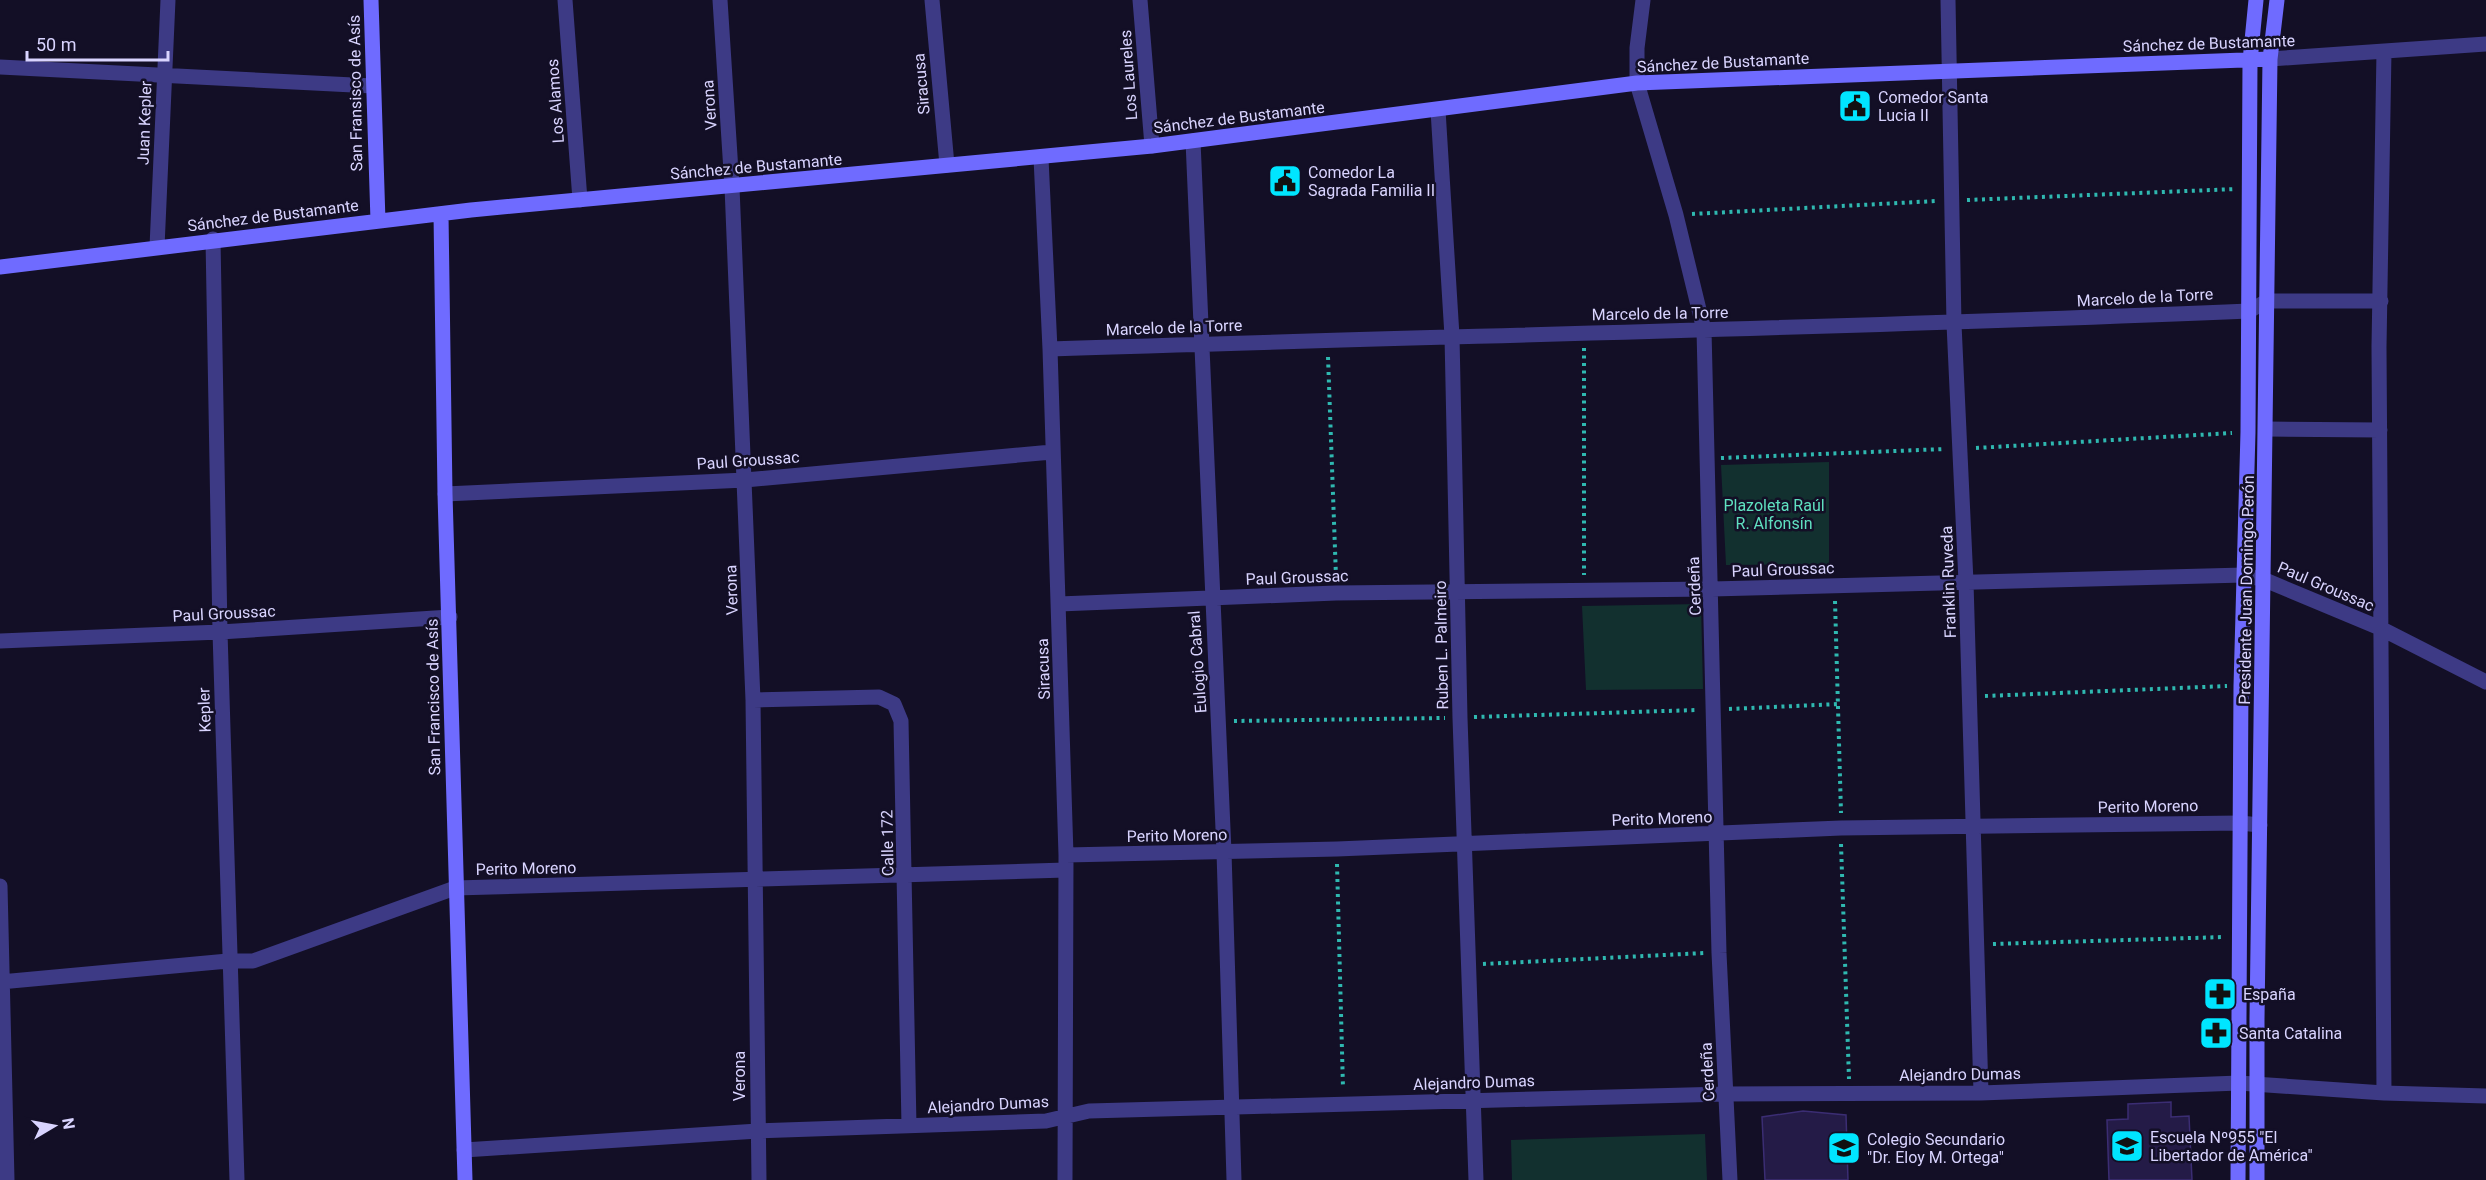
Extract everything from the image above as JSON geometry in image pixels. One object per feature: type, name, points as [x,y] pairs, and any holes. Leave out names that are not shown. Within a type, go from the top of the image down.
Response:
[{"type":"street","name":"Juan Kepler","points":[[157,247],[168,0]]},
{"type":"street","name":"San Fransisco de Asís","points":[[371,0],[378,221]]},
{"type":"street","name":"Los Alamos","points":[[565,0],[580,200]]},
{"type":"street","name":"Verona","points":[[720,0],[732,187],[753,700],[759,1180]]},
{"type":"street","name":"Siracusa","points":[[932,0],[946,165]]},
{"type":"street","name":"Los Laureles","points":[[1140,0],[1152,146]]},
{"type":"street","name":"Cerdeña","points":[[1644,0],[1637,48],[1637,83],[1676,215],[1704,330],[1719,953],[1730,1180]]},
{"type":"street","name":"Franklin Ruveda","points":[[1948,0],[1954,324],[1966,582],[1981,1093]]},
{"type":"street","name":"Presidente Juan Domingo Perón","points":[[2238,1180],[2241,686],[2249,311],[2250,61],[2256,0]]},
{"type":"street","name":"Presidente Juan Domingo Perón","points":[[2258,1180],[2257,1085],[2270,59],[2277,0]]},
{"type":"street","name":"Sánchez de Bustamante","points":[[0,267],[213,239],[441,214],[1152,146],[1637,83],[2250,61],[2486,44]]},
{"type":"street","points":[[2384,51],[2380,430],[2384,1093]]},
{"type":"street","points":[[0,67],[373,86]]},
{"type":"street","name":"Ruben L. Palmeiro","points":[[1438,110],[1452,336],[1460,718],[1476,1180]]},
{"type":"street","name":"Eulogio Cabral","points":[[1193,141],[1211,598],[1219,721],[1234,1180]]},
{"type":"street","name":"Siracusa","points":[[1041,158],[1050,350],[1066,863],[1065,1180]]},
{"type":"street","name":"San Francisco de Asís","points":[[441,214],[445,494],[465,1180]]},
{"type":"street","name":"Kepler","points":[[213,239],[228,961],[237,1180]]},
{"type":"street","points":[[2267,301],[2381,301]]},
{"type":"street","name":"Marcelo de la Torre","points":[[1050,350],[1452,336],[1954,324],[2249,311],[2267,301]]},
{"type":"street","points":[[2266,429],[2380,430]]},
{"type":"street","name":"Paul Groussac","points":[[445,494],[745,480],[1052,452]]},
{"type":"street","name":"Paul Groussac","points":[[1059,604],[1336,593],[1712,589],[2244,575],[2265,580],[2380,628],[2486,682]]},
{"type":"street","name":"Paul Groussac","points":[[0,641],[220,633],[450,617]]},
{"type":"street","name":"Calle 172","points":[[753,700],[879,697],[894,704],[902,721],[909,1126]]},
{"type":"street","name":"Perito Moreno","points":[[2,982],[228,961],[253,961],[455,888],[906,876],[1224,852],[1464,842],[1973,826],[2240,823],[2260,825]]},
{"type":"street","points":[[0,886],[7,1180]]},
{"type":"street","name":"Alejandro Dumas","points":[[464,1150],[758,1131],[1046,1121],[1089,1111],[1473,1100],[1725,1094],[1981,1093],[2239,1083],[2384,1093],[2486,1096]]},
{"type":"path","points":[[1584,333],[1584,591]]},
{"type":"path","points":[[1327,341],[1336,593]]},
{"type":"path","points":[[1970,697],[2241,686]]},
{"type":"path","points":[[1219,721],[1460,718],[1839,704]]},
{"type":"path","points":[[1337,849],[1343,1105]]},
{"type":"path","points":[[1977,945],[2239,936]]},
{"type":"path","points":[[1469,964],[1719,953]]},
{"type":"green space","name":"Plazoleta Raúl R. Alfonsín","points":[[1829,462],[1829,564],[1726,565],[1721,465]]},
{"type":"green space","points":[[1701,604],[1703,689],[1586,690],[1582,606]]},
{"type":"green space","points":[[1705,1134],[1707,1180],[1512,1180],[1511,1140]]},
{"type":"building","points":[[2171,1102],[2171,1117],[2189,1116],[2192,1180],[2109,1180],[2107,1120],[2128,1119],[2128,1104]]},
{"type":"building","name":"Colegio Secundario \"Dr. Eloy M. Ortega\"","points":[[1803,1111],[1846,1115],[1848,1180],[1765,1180],[1762,1117]]},
{"type":"place","name":"Comedor Santa Lucia II","points":[[1855,106]]},
{"type":"place","name":"Comedor La Sagrada Familia II","points":[[1285,181]]},
{"type":"place","name":"España","points":[[2220,994]]},
{"type":"place","name":"Santa Catalina","points":[[2216,1033]]},
{"type":"place","name":"Escuela Nº955 \"El Libertador de América\"","points":[[2127,1146]]},
{"type":"place","name":"Colegio Secundario \"Dr. Eloy M. Ortega\"","points":[[1844,1148]]}]
